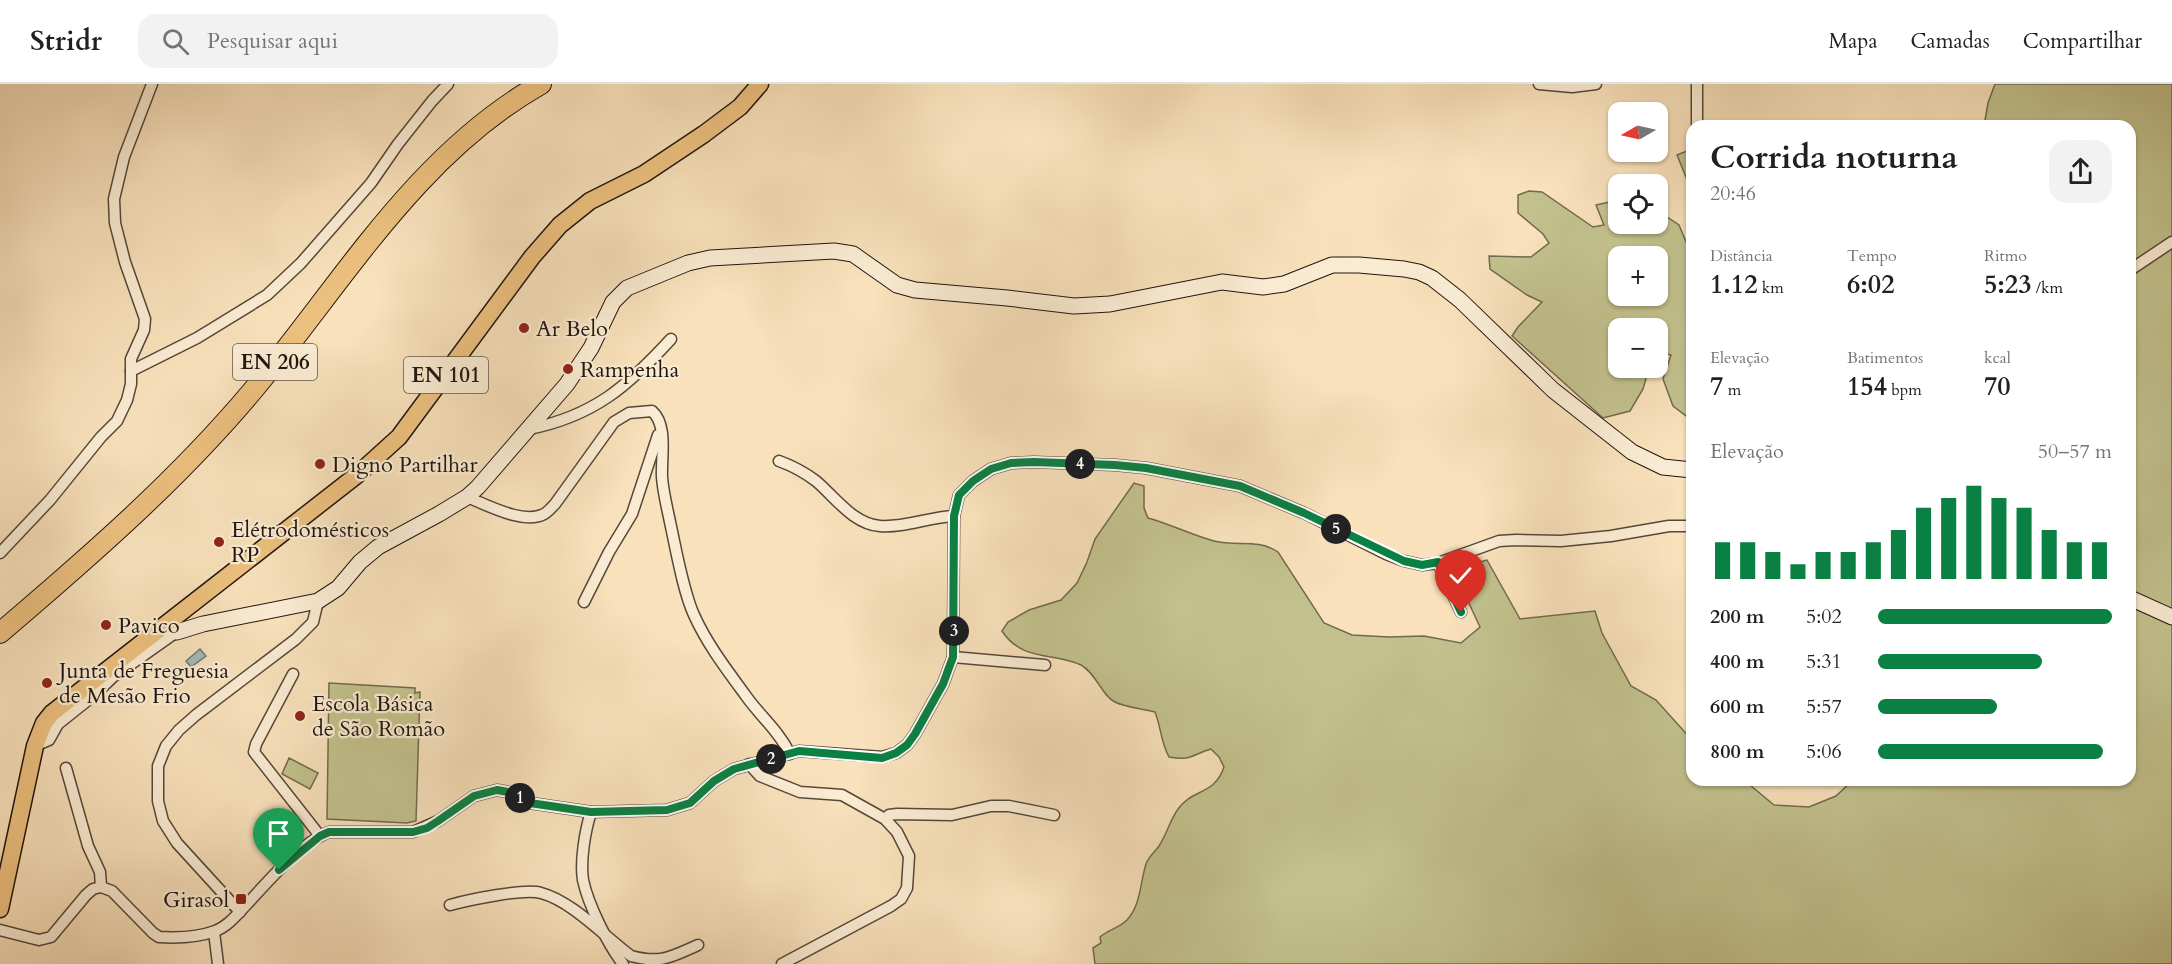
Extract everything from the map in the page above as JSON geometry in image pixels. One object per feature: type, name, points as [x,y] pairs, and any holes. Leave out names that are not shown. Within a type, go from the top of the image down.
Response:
[{"type":"highway","name":"EN 206","points":[[0,615],[121,515],[178,462],[242,395],[412,179],[448,140],[523,84]]},
{"type":"highway","name":"EN 206","points":[[0,633],[156,495],[254,390],[399,205],[459,142],[510,101],[541,84]]},
{"type":"main road","name":"EN 101","points":[[0,909],[35,746],[44,723],[52,713],[155,632],[186,621],[399,437],[532,257],[560,225],[590,201],[644,174],[704,134],[740,107],[760,84]]},
{"type":"street","points":[[0,552],[51,500],[101,437],[117,421],[128,400],[131,384],[131,358],[144,330],[145,319],[125,262],[115,223],[114,198],[124,157],[152,84]]},
{"type":"street","points":[[131,370],[197,338],[267,295],[301,263],[364,192],[398,144],[448,84]]},
{"type":"street","points":[[1539,84],[1572,87],[1596,84]]},
{"type":"street","points":[[1697,84],[1697,120]]},
{"type":"street","points":[[2136,266],[2172,242]]},
{"type":"street","points":[[35,746],[50,740],[58,724],[186,621],[318,601],[338,588],[360,562],[378,546],[467,497],[478,488],[567,384],[591,348],[613,302],[627,288],[688,263],[710,258],[834,251],[853,254],[897,285],[915,290],[1074,306],[1110,304],[1222,282],[1263,286],[1284,285],[1332,265],[1347,264],[1404,269],[1432,278],[1460,300],[1553,390],[1632,452],[1663,467],[1686,469]]},
{"type":"street","points":[[529,429],[576,415],[610,396],[630,381],[671,339]]},
{"type":"street","points":[[467,497],[511,514],[531,518],[545,514],[555,504],[615,422],[629,413],[652,411],[658,417],[660,426],[662,479],[693,613],[704,635],[726,668],[750,702],[783,739],[790,754]]},
{"type":"street","points":[[584,602],[609,552],[632,514],[660,426]]},
{"type":"street","points":[[779,460],[796,467],[817,482],[848,511],[864,522],[879,526],[904,524],[937,516],[954,516]]},
{"type":"street","points":[[0,930],[39,940],[51,937],[86,895],[100,887],[112,891],[159,937],[214,932],[240,912],[279,870],[320,836],[329,832],[413,832],[427,828],[474,796],[497,790],[508,792],[530,803],[591,812],[651,812],[679,808],[698,797],[727,772],[799,751],[882,758],[896,753],[907,745],[915,734],[943,684],[953,657],[954,516],[959,495],[973,481],[991,469],[1011,463],[1115,465],[1146,468],[1240,486],[1304,513],[1404,561],[1422,565],[1499,542],[1561,541],[1611,536],[1669,526],[1686,526]]},
{"type":"street","points":[[1438,562],[1461,612]]},
{"type":"street","points":[[240,912],[177,843],[163,822],[158,801],[158,766],[166,746],[179,730],[296,639],[313,622],[318,601]]},
{"type":"street","points":[[2136,601],[2172,617]]},
{"type":"street","points":[[953,657],[1045,665]]},
{"type":"street","points":[[293,674],[254,752],[320,836]]},
{"type":"street","points":[[749,764],[760,776],[800,792],[842,795],[885,819],[897,832],[909,856],[907,888],[900,899],[787,963]]},
{"type":"street","points":[[66,768],[88,846],[100,872],[100,887]]},
{"type":"street","points":[[885,819],[889,815],[897,814],[952,815],[991,806],[1009,806],[1054,815]]},
{"type":"street","points":[[591,812],[585,829],[583,880],[607,938],[623,964]]},
{"type":"street","points":[[450,905],[523,892],[540,892],[562,902],[631,956],[644,961],[666,960],[698,945]]},
{"type":"street","points":[[214,932],[218,964]]},
{"type":"shaded area","points":[[1995,84],[2172,84],[2172,964],[1095,964],[1093,948],[1101,943],[1100,937],[1124,923],[1132,914],[1138,901],[1146,864],[1162,841],[1178,809],[1184,802],[1215,783],[1224,767],[1219,757],[1211,749],[1187,758],[1169,757],[1155,712],[1115,702],[1106,695],[1091,673],[1081,665],[1019,648],[1002,631],[1008,622],[1029,610],[1061,600],[1077,583],[1095,539],[1134,483],[1144,486],[1144,508],[1148,518],[1214,541],[1262,545],[1278,552],[1324,623],[1352,635],[1424,636],[1461,643],[1480,627],[1453,569],[1487,560],[1520,619],[1595,611],[1602,633],[1631,686],[1656,700],[1686,733],[1686,786],[1751,786],[1774,805],[1809,807],[1836,796],[1847,786],[2136,786],[2136,120],[1985,120]]},
{"type":"shaded area","points":[[1686,151],[1686,177],[1677,155]]},
{"type":"shaded area","points":[[1529,191],[1542,192],[1593,227],[1604,225],[1596,205],[1608,202],[1608,234],[1668,234],[1668,218],[1679,225],[1686,242],[1686,416],[1673,406],[1663,379],[1668,378],[1668,364],[1671,355],[1668,354],[1668,318],[1608,318],[1608,378],[1646,378],[1643,389],[1630,411],[1603,418],[1512,336],[1542,302],[1527,295],[1490,269],[1489,256],[1531,257],[1549,243],[1543,234],[1518,213],[1518,195]]},
{"type":"shaded area","points":[[329,683],[415,688],[415,693],[420,692],[416,821],[407,823],[327,819]]},
{"type":"shaded area","points":[[289,758],[318,773],[310,789],[282,774]]},
{"type":"water","points":[[200,649],[206,656],[191,667],[186,661]]},
{"type":"place","name":"Ar Belo","points":[[524,328]]},
{"type":"place","name":"Rampenha","points":[[568,369]]},
{"type":"place","name":"Digno Partilhar","points":[[320,464]]},
{"type":"place","name":"Elétrodomésticos RP","points":[[219,542]]},
{"type":"place","name":"Pavico","points":[[106,625]]},
{"type":"place","name":"Junta de Freguesia de Mesão Frio","points":[[47,683]]},
{"type":"place","name":"Escola Básica de São Romão","points":[[300,716]]},
{"type":"place","name":"Girasol","points":[[241,899]]},
{"type":"route","points":[[279,870],[320,836],[329,832],[413,832],[427,828],[474,796],[488,791],[508,792],[530,803],[550,807],[591,812],[651,812],[679,808],[690,803],[714,781],[734,769],[799,751],[882,758],[896,753],[907,745],[915,734],[943,684],[953,657],[954,516],[959,495],[973,481],[991,469],[1011,463],[1034,462],[1146,468],[1240,486],[1304,513],[1404,561],[1422,565],[1438,562],[1461,612]]}]
